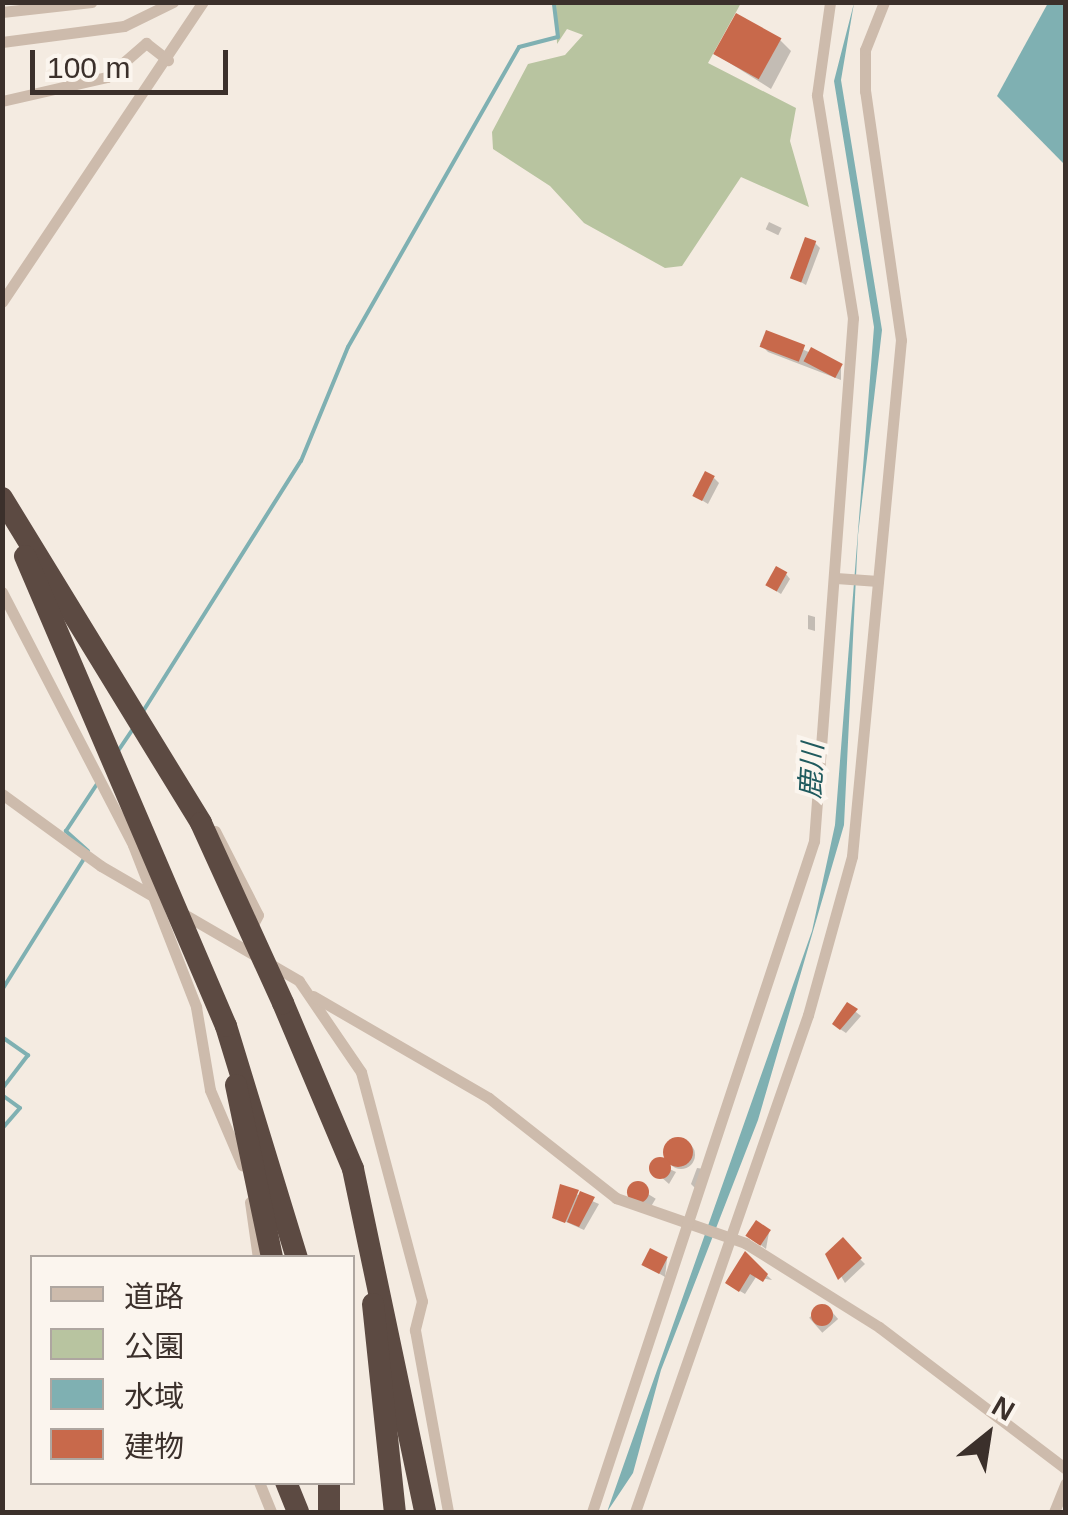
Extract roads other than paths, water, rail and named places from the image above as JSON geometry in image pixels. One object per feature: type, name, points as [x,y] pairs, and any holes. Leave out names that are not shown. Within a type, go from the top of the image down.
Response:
[{"type":"highway","points":[[2,498],[201,823],[342,1130],[390,1322],[425,1512]]},
{"type":"highway","points":[[2,514],[230,1036],[296,1255]]},
{"type":"highway","points":[[230,1036],[242,1118],[271,1255]]},
{"type":"highway","points":[[365,1216],[395,1512]]},
{"type":"highway","points":[[399,1368],[438,1512]]},
{"type":"highway","points":[[272,1485],[283,1512]]},
{"type":"highway","points":[[287,1485],[298,1512]]},
{"type":"highway","points":[[329,1485],[329,1512]]},
{"type":"street","points":[[2,12],[91,2]]},
{"type":"street","points":[[2,42],[124,26],[173,2]]},
{"type":"street","points":[[2,302],[90,160],[168,60],[203,2]]},
{"type":"street","points":[[592,1512],[694,1224],[814,841],[839,578],[853,318],[817,94],[830,2]]},
{"type":"street","points":[[636,1512],[850,868],[901,340],[865,91],[866,50],[884,2]]},
{"type":"street","points":[[2,101],[107,77],[146,43],[168,60]]},
{"type":"street","points":[[2,487],[231,858],[258,915],[242,948]]},
{"type":"street","points":[[839,578],[876,581]]},
{"type":"street","points":[[2,592],[108,790],[196,1008],[257,1255]]},
{"type":"street","points":[[2,794],[148,892],[489,1098],[616,1198],[728,1236],[879,1327],[1066,1469]]},
{"type":"street","points":[[310,993],[361,1072],[382,1133],[422,1301],[415,1330],[448,1512]]},
{"type":"street","points":[[1054,1512],[1066,1483]]},
{"type":"street","points":[[260,1485],[271,1512]]},
{"type":"water","points":[[854,3],[841,80],[882,330],[858,535],[844,825],[758,1120],[661,1370],[633,1473],[607,1512],[812,931],[835,825],[874,327],[834,81]]},
{"type":"water","points":[[1048,3],[1065,3],[1065,165],[997,96]]},
{"type":"waterway","points":[[142,713],[301,461],[348,347],[519,47],[558,37],[554,2]]},
{"type":"waterway","points":[[118,751],[132,730]]},
{"type":"waterway","points":[[88,851],[66,831],[97,784]]},
{"type":"waterway","points":[[2,990],[84,859]]},
{"type":"waterway","points":[[2,1037],[28,1055],[2,1089]]},
{"type":"waterway","points":[[2,1095],[20,1108],[2,1129]]},
{"type":"water label","name":"鹿川","points":[[812,771]]}]
